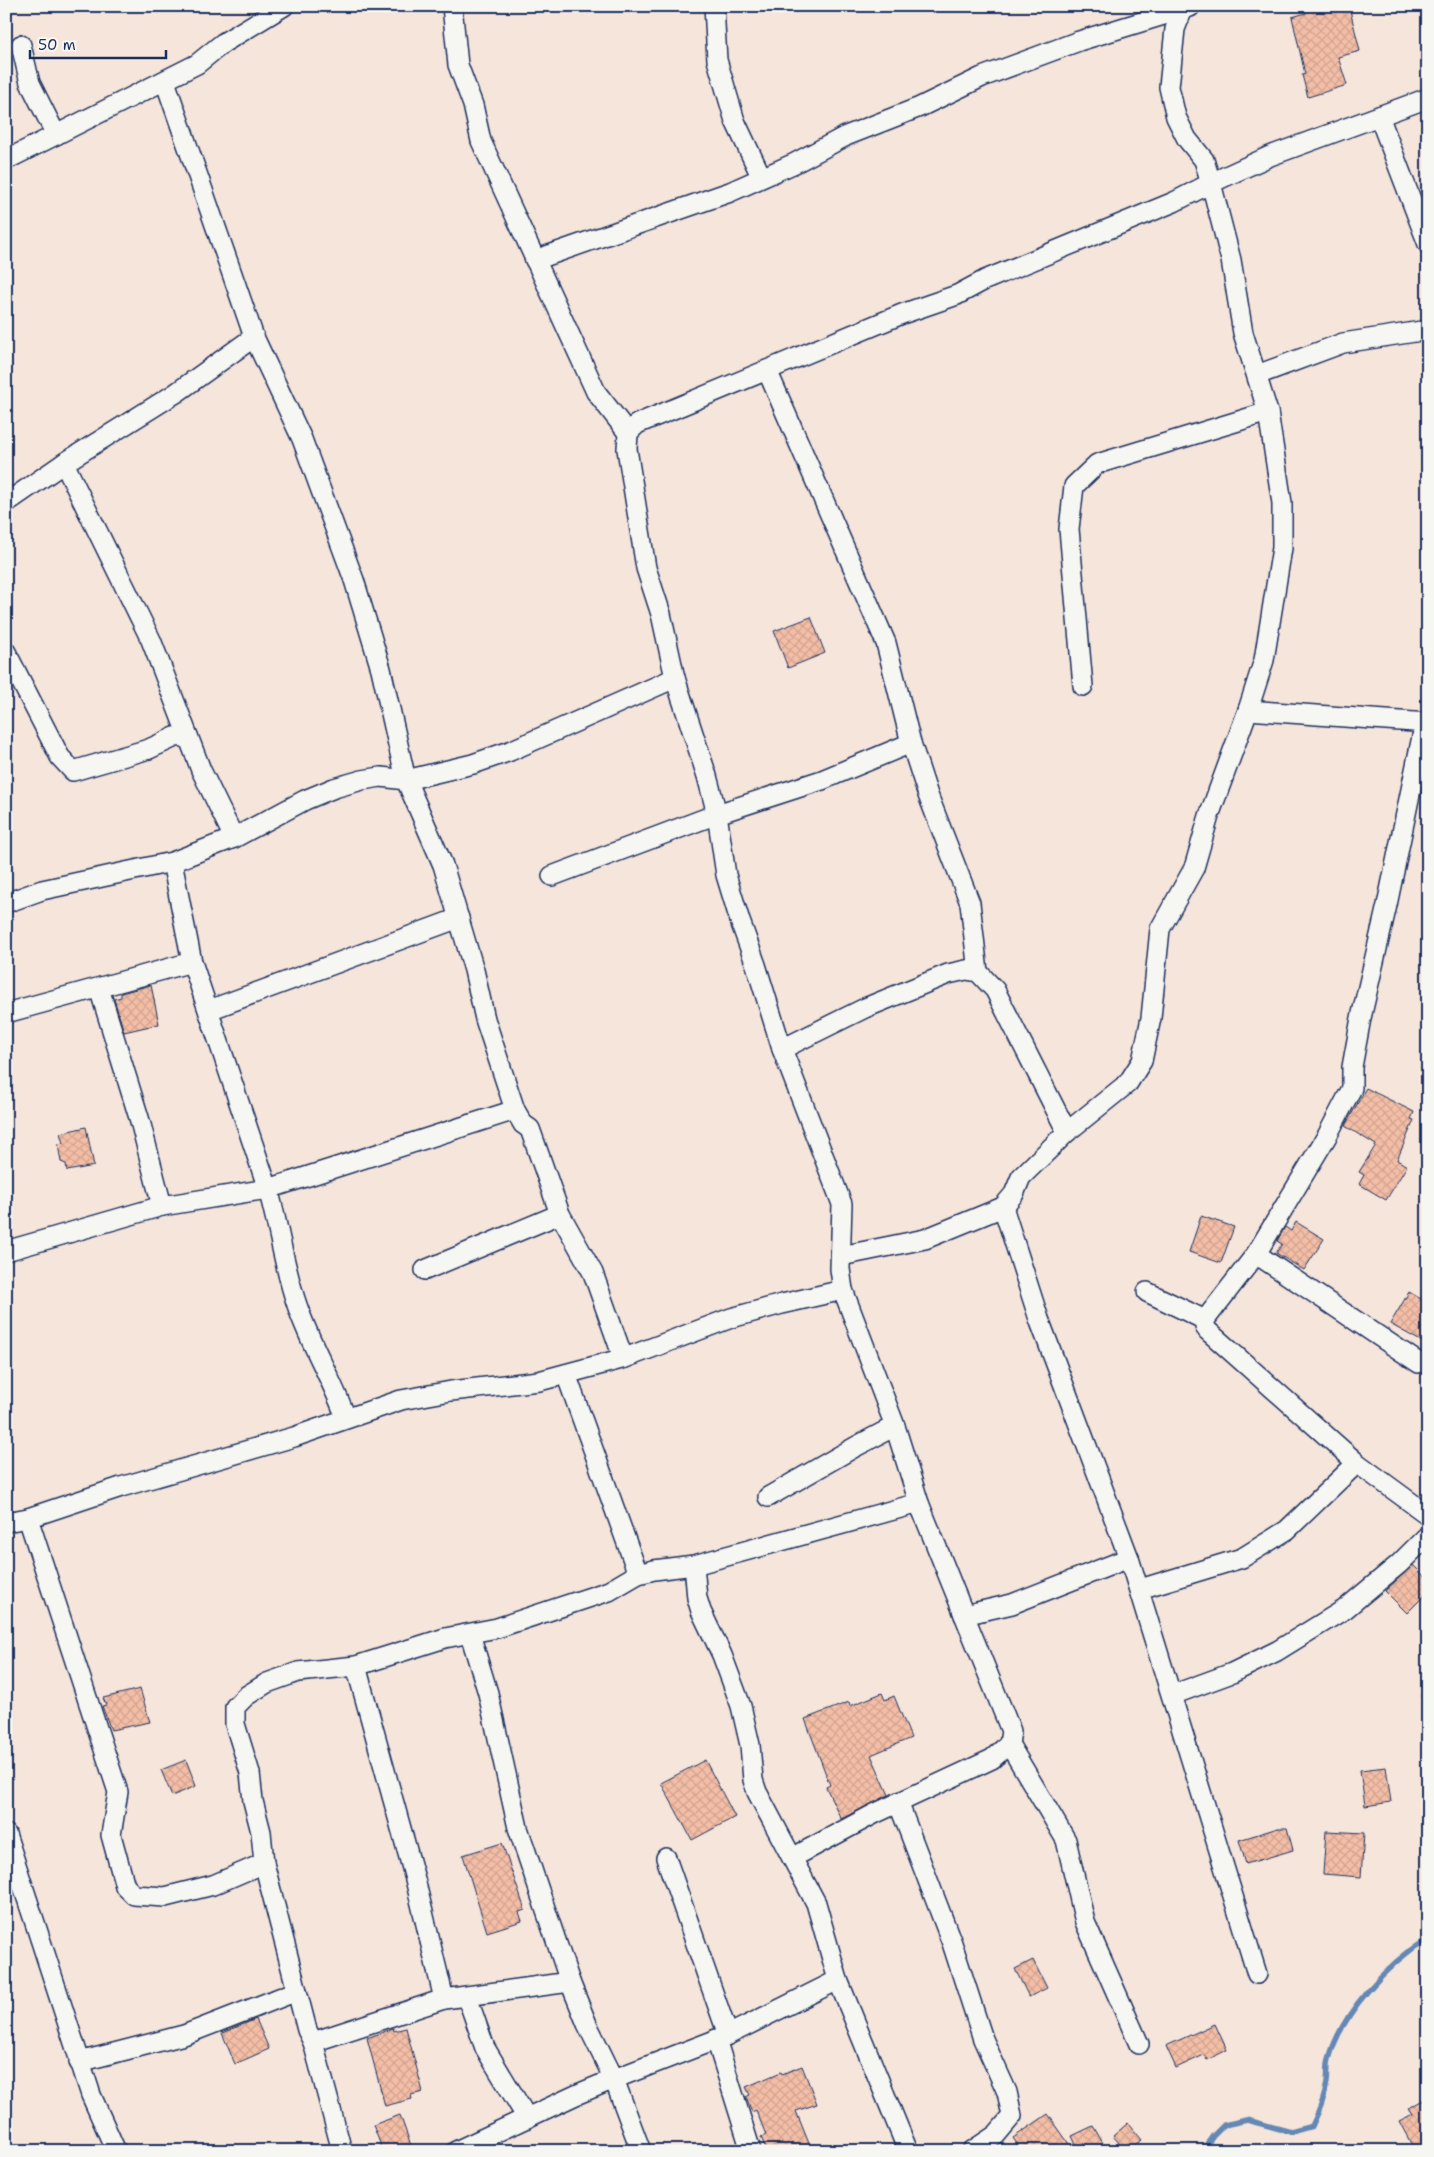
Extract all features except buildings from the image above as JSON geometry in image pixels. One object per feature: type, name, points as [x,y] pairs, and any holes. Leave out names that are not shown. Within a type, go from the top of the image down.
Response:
[{"type":"street","points":[[6,160],[197,64],[223,44],[284,6]]},
{"type":"street","points":[[452,6],[458,64],[473,105],[481,141],[596,392],[628,433]]},
{"type":"street","points":[[714,6],[718,60],[735,121],[761,176]]},
{"type":"street","points":[[535,260],[711,199],[795,163],[846,136],[920,107],[982,77],[1080,41],[1187,8]]},
{"type":"street","points":[[841,1256],[925,1239],[1002,1207],[1014,1194],[1021,1177],[1068,1132],[1128,1083],[1142,1061],[1151,1018],[1160,929],[1194,868],[1209,816],[1248,710],[1264,660],[1282,548],[1282,502],[1268,412],[1243,334],[1231,260],[1211,182],[1204,160],[1187,139],[1176,117],[1169,87],[1175,29],[1187,8]]},
{"type":"street","points":[[21,45],[30,83],[56,135]]},
{"type":"street","points":[[165,81],[254,338],[302,439],[354,580],[381,669],[406,780],[443,864],[474,970],[485,1019],[515,1110],[523,1124],[530,1129],[560,1214],[593,1273],[620,1349],[625,1358]]},
{"type":"street","points":[[1139,2044],[1085,1922],[1066,1840],[1009,1744],[1011,1731],[919,1503],[895,1426],[843,1290],[840,1269],[842,1204],[782,1049],[726,875],[717,814],[675,678],[661,614],[646,568],[627,449],[628,433],[637,424],[902,314],[957,295],[985,280],[1174,202],[1211,182],[1270,156],[1428,98]]},
{"type":"street","points":[[1379,116],[1428,244]]},
{"type":"street","points":[[1256,375],[1344,343],[1428,330]]},
{"type":"street","points":[[6,503],[64,463],[176,393],[254,338]]},
{"type":"street","points":[[767,370],[886,643],[911,743],[928,795],[970,903],[978,972],[995,990],[1068,1132]]},
{"type":"street","points":[[1083,686],[1069,529],[1074,486],[1097,464],[1268,412]]},
{"type":"street","points":[[64,463],[151,640],[201,770],[234,838]]},
{"type":"street","points":[[9,663],[60,757],[73,771],[149,750],[175,738],[188,736]]},
{"type":"street","points":[[6,903],[42,890],[172,862],[234,838],[305,800],[334,788],[381,777],[406,780],[473,764],[510,751],[675,678]]},
{"type":"street","points":[[1248,710],[1426,723],[1361,1018],[1352,1067],[1352,1088],[1327,1136],[1256,1254],[1205,1320],[1205,1328],[1357,1463],[1428,1515]]},
{"type":"street","points":[[552,876],[717,814],[822,780],[911,743]]},
{"type":"street","points":[[172,862],[192,962],[268,1190],[296,1304],[308,1336],[337,1394],[346,1418]]},
{"type":"street","points":[[209,1010],[459,918]]},
{"type":"street","points":[[6,1013],[192,962]]},
{"type":"street","points":[[782,1049],[865,1008],[948,974],[966,970],[978,972]]},
{"type":"street","points":[[99,988],[140,1121],[162,1206]]},
{"type":"street","points":[[6,1251],[162,1206],[268,1190],[515,1110]]},
{"type":"street","points":[[1002,1207],[1039,1319],[1140,1589],[1257,1974]]},
{"type":"street","points":[[425,1270],[560,1214]]},
{"type":"street","points":[[1256,1254],[1419,1362],[1428,1362]]},
{"type":"street","points":[[6,1522],[28,1518],[121,1487],[294,1436],[401,1400],[538,1381],[625,1358],[731,1318],[843,1290]]},
{"type":"street","points":[[1147,1292],[1205,1320]]},
{"type":"street","points":[[566,1374],[638,1574]]},
{"type":"street","points":[[768,1497],[895,1426]]},
{"type":"street","points":[[1140,1589],[1242,1558],[1287,1530],[1357,1463]]},
{"type":"street","points":[[342,2151],[313,2042],[307,2030],[264,1864],[261,1832],[253,1801],[250,1773],[235,1724],[235,1707],[246,1696],[267,1684],[298,1672],[356,1666],[445,1638],[496,1628],[609,1591],[638,1574],[694,1565],[919,1503]]},
{"type":"street","points":[[28,1518],[118,1792],[111,1835],[125,1886],[134,1895],[165,1897],[213,1885],[264,1864]]},
{"type":"street","points":[[1172,1695],[1232,1673],[1277,1651],[1345,1609],[1398,1564],[1428,1535]]},
{"type":"street","points":[[964,1615],[1012,1604],[1129,1558]]},
{"type":"street","points":[[694,1565],[697,1598],[701,1611],[722,1655],[741,1706],[750,1745],[756,1792],[816,1903],[838,1980],[908,2151]]},
{"type":"street","points":[[470,1634],[488,1692],[518,1828],[570,1982],[587,2024],[614,2079],[641,2151]]},
{"type":"street","points":[[356,1666],[415,1879],[444,1999]]},
{"type":"street","points":[[792,1858],[898,1802],[992,1759],[1009,1744]]},
{"type":"street","points":[[898,1802],[952,1943],[983,2039],[1007,2092],[1012,2116],[996,2135],[972,2151]]},
{"type":"street","points":[[6,1834],[13,1879],[91,2095],[116,2151]]},
{"type":"street","points":[[666,1858],[722,2037],[751,2151]]},
{"type":"street","points":[[456,2151],[614,2079],[722,2037],[838,1980]]},
{"type":"street","points":[[313,2042],[420,2009],[444,1999],[570,1982]]},
{"type":"street","points":[[80,2062],[184,2035],[298,1991]]},
{"type":"street","points":[[468,1997],[485,2048],[526,2118]]},
{"type":"waterway","points":[[1428,1690],[1423,1696],[1428,1703]]},
{"type":"waterway","points":[[1202,2151],[1224,2125],[1247,2120],[1291,2132],[1312,2126],[1325,2094],[1329,2059],[1335,2041],[1344,2024],[1355,2007],[1382,1975],[1397,1961],[1428,1938]]}]
